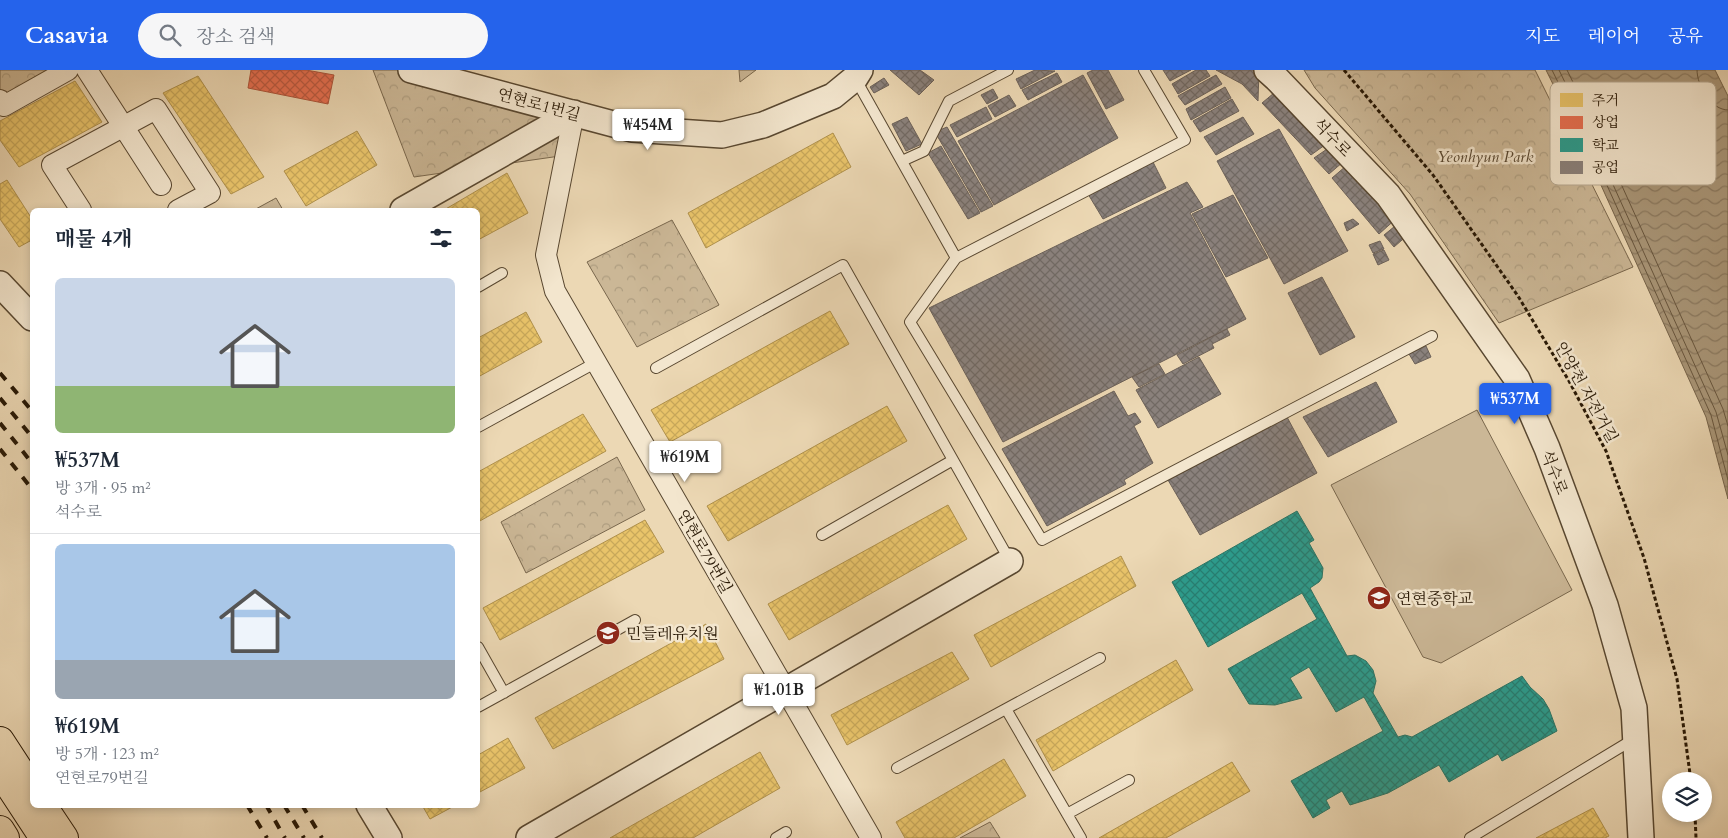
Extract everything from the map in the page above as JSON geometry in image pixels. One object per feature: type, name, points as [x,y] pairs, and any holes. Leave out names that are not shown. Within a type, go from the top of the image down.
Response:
[{"type":"main road","points":[[0,741],[30,787]]},
{"type":"main road","points":[[0,771],[44,838]]},
{"type":"main road","points":[[44,808],[64,838]]},
{"type":"main road","points":[[0,830],[5,838]]},
{"type":"street","points":[[0,100],[4,106],[68,70]]},
{"type":"street","points":[[86,70],[161,185]]},
{"type":"street","name":"연현로1번길","points":[[411,70],[632,130],[722,135],[763,125],[833,96],[858,74]]},
{"type":"street","name":"석수로","points":[[1267,70],[1388,195],[1517,379],[1547,448],[1606,605],[1634,708],[1642,838]]},
{"type":"street","points":[[80,208],[52,165],[156,109],[210,192],[189,208]]},
{"type":"street","points":[[407,208],[574,113]]},
{"type":"street","name":"연현로79번길","points":[[574,113],[546,255],[555,291],[871,838]]},
{"type":"street","points":[[0,284],[30,316]]},
{"type":"street","points":[[529,838],[1010,560]]},
{"type":"street","points":[[371,808],[389,838]]},
{"type":"lane","points":[[902,161],[924,152],[949,101],[1008,70]]},
{"type":"lane","points":[[1144,70],[1185,140],[956,258],[910,322],[1042,540],[1432,336]]},
{"type":"lane","points":[[858,74],[902,161],[956,258]]},
{"type":"lane","points":[[656,368],[843,265],[1010,560]]},
{"type":"lane","points":[[480,286],[502,273]]},
{"type":"lane","points":[[480,426],[595,363]]},
{"type":"lane","points":[[822,535],[953,460]]},
{"type":"lane","points":[[480,706],[635,620]]},
{"type":"lane","points":[[480,651],[504,693]]},
{"type":"lane","points":[[897,768],[1100,658]]},
{"type":"lane","points":[[1006,709],[1081,838]]},
{"type":"lane","points":[[1470,838],[1637,737]]},
{"type":"lane","points":[[1067,814],[1129,780]]},
{"type":"lane","points":[[776,838],[786,832]]},
{"type":"path","name":"안양천 자전거길","points":[[1344,70],[1433,174],[1518,296],[1569,382],[1606,451],[1644,558],[1677,679],[1690,772]]},
{"type":"path","points":[[1695,822],[1696,838]]},
{"type":"green space","points":[[0,70],[68,70],[0,100]]},
{"type":"green space","points":[[373,70],[411,70],[574,113],[567,155],[414,177]]},
{"type":"green space","points":[[739,70],[756,70],[740,82]]},
{"type":"green space","name":"Yeonhyun Park","points":[[1304,70],[1535,70],[1550,100],[1550,185],[1592,185],[1633,267],[1499,323],[1410,194],[1315,88]]},
{"type":"green space","points":[[276,198],[282,208],[258,208]]},
{"type":"green space","points":[[672,220],[719,305],[637,347],[587,262]]},
{"type":"green space","points":[[1477,410],[1572,590],[1441,663],[1423,657],[1331,485]]},
{"type":"green space","points":[[617,457],[645,510],[526,573],[501,522]]},
{"type":"green space","points":[[990,822],[1000,838],[960,838]]},
{"type":"water","points":[[1546,70],[1715,70],[1728,96],[1728,499],[1706,417],[1601,185],[1716,185],[1716,82],[1552,82]]},
{"type":"building: 주거","points":[[198,76],[264,177],[231,194],[163,93]]},
{"type":"building: 주거","points":[[75,81],[102,122],[19,167],[0,140],[0,121]]},
{"type":"building: 주거","points":[[357,131],[377,165],[306,206],[284,171]]},
{"type":"building: 주거","points":[[833,133],[851,167],[706,248],[688,213]]},
{"type":"building: 주거","points":[[507,173],[528,213],[480,239],[480,208],[447,208]]},
{"type":"building: 주거","points":[[7,180],[30,216],[30,241],[19,247],[0,219],[0,184]]},
{"type":"building: 주거","points":[[830,311],[849,344],[670,442],[651,410]]},
{"type":"building: 주거","points":[[526,312],[542,342],[480,376],[480,337]]},
{"type":"building: 주거","points":[[887,406],[907,441],[728,541],[707,506]]},
{"type":"building: 주거","points":[[583,414],[606,451],[480,521],[480,471]]},
{"type":"building: 주거","points":[[948,505],[967,539],[789,640],[768,604]]},
{"type":"building: 주거","points":[[645,520],[664,552],[500,640],[483,608]]},
{"type":"building: 주거","points":[[1121,556],[1136,586],[991,667],[974,635]]},
{"type":"building: 주거","points":[[706,624],[724,659],[553,749],[535,718]]},
{"type":"building: 주거","points":[[952,652],[969,679],[847,745],[831,715]]},
{"type":"building: 주거","points":[[1176,660],[1193,690],[1053,771],[1036,740]]},
{"type":"building: 주거","points":[[508,738],[525,768],[480,792],[480,754]]},
{"type":"building: 주거","points":[[760,752],[780,788],[693,838],[610,838]]},
{"type":"building: 주거","points":[[1004,759],[1026,796],[954,838],[905,838],[896,822]]},
{"type":"building: 주거","points":[[1232,762],[1250,791],[1166,838],[1099,838]]},
{"type":"building: 주거","points":[[424,808],[450,808],[430,819]]},
{"type":"building: 주거","points":[[1593,808],[1609,836],[1605,838],[1536,838]]},
{"type":"building: 상업","points":[[251,70],[306,70],[334,75],[328,104],[248,88]]},
{"type":"building: 학교","points":[[1297,511],[1314,540],[1309,543],[1323,568],[1322,578],[1310,588],[1347,656],[1355,655],[1366,661],[1373,670],[1376,681],[1373,693],[1398,737],[1405,735],[1412,737],[1522,676],[1530,687],[1543,699],[1557,731],[1502,761],[1498,754],[1449,782],[1439,765],[1388,793],[1350,805],[1342,791],[1326,800],[1330,808],[1313,818],[1291,781],[1383,731],[1364,697],[1336,712],[1309,667],[1290,678],[1302,698],[1275,705],[1249,704],[1228,669],[1317,619],[1302,593],[1208,647],[1172,582]]},
{"type":"building: 공업","points":[[890,70],[920,70],[934,80],[919,95]]},
{"type":"building: 공업","points":[[1035,70],[1055,71],[1021,89],[1016,79]]},
{"type":"building: 공업","points":[[1093,70],[1108,70],[1124,100],[1106,109],[1087,73]]},
{"type":"building: 공업","points":[[1163,70],[1191,70],[1170,81]]},
{"type":"building: 공업","points":[[1196,70],[1206,70],[1210,76],[1178,94],[1172,84]]},
{"type":"building: 공업","points":[[1216,70],[1259,70],[1258,101],[1242,84]]},
{"type":"building: 공업","points":[[1057,73],[1062,82],[1028,100],[1022,90]]},
{"type":"building: 공업","points":[[1083,75],[1118,138],[994,205],[958,141]]},
{"type":"building: 공업","points":[[1216,75],[1222,84],[1185,105],[1178,96]]},
{"type":"building: 공업","points":[[884,78],[889,85],[874,93],[870,87]]},
{"type":"building: 공업","points":[[1225,87],[1231,98],[1191,120],[1186,109]]},
{"type":"building: 공업","points":[[1280,88],[1329,142],[1311,155],[1262,103]]},
{"type":"building: 공업","points":[[993,89],[998,98],[987,104],[981,95]]},
{"type":"building: 공업","points":[[1009,95],[1016,106],[995,117],[988,106]]},
{"type":"building: 공업","points":[[1232,99],[1239,111],[1200,132],[1193,121]]},
{"type":"building: 공업","points":[[986,107],[992,119],[957,137],[950,125]]},
{"type":"building: 공업","points":[[907,117],[922,144],[906,151],[892,124]]},
{"type":"building: 공업","points":[[1243,117],[1254,134],[1216,155],[1204,137]]},
{"type":"building: 공업","points":[[947,127],[993,206],[981,212],[935,132]]},
{"type":"building: 공업","points":[[1279,129],[1348,251],[1284,284],[1217,161]]},
{"type":"building: 공업","points":[[941,146],[980,213],[968,219],[928,153]]},
{"type":"building: 공업","points":[[1330,147],[1343,162],[1329,174],[1314,158]]},
{"type":"building: 공업","points":[[1153,162],[1166,188],[1103,219],[1088,194]]},
{"type":"building: 공업","points":[[1346,166],[1385,211],[1398,217],[1379,234],[1332,178]]},
{"type":"building: 공업","points":[[1187,182],[1203,207],[1190,213],[1246,319],[1003,442],[929,308]]},
{"type":"building: 공업","points":[[1233,195],[1268,258],[1226,277],[1192,214]]},
{"type":"building: 공업","points":[[1353,219],[1359,224],[1347,231],[1344,223]]},
{"type":"building: 공업","points":[[1400,222],[1410,233],[1394,247],[1384,235]]},
{"type":"building: 공업","points":[[1380,241],[1384,249],[1373,253],[1369,245]]},
{"type":"building: 공업","points":[[1384,250],[1389,260],[1378,265],[1373,254]]},
{"type":"building: 공업","points":[[1322,277],[1355,337],[1320,355],[1288,293]]},
{"type":"building: 공업","points":[[1227,329],[1230,335],[1212,344],[1214,348],[1183,364],[1177,355]]},
{"type":"building: 공업","points":[[1426,346],[1431,357],[1415,364],[1409,354]]},
{"type":"building: 공업","points":[[1199,357],[1221,394],[1158,428],[1136,390]]},
{"type":"building: 공업","points":[[1159,364],[1165,374],[1139,387],[1132,377]]},
{"type":"building: 공업","points":[[1376,382],[1397,422],[1328,457],[1303,417]]},
{"type":"building: 공업","points":[[1114,391],[1128,416],[1135,413],[1141,422],[1134,426],[1153,463],[1124,480],[1126,484],[1047,526],[1002,449]]},
{"type":"building: 공업","points":[[1287,417],[1317,473],[1200,535],[1168,480]]},
{"type":"railway","points":[[0,373],[30,409]]},
{"type":"railway","points":[[0,398],[30,435]]},
{"type":"railway","points":[[0,423],[30,460]]},
{"type":"railway","points":[[0,449],[30,486]]},
{"type":"railway","points":[[249,808],[267,838]]},
{"type":"railway","points":[[268,808],[285,838]]},
{"type":"railway","points":[[286,808],[304,838]]},
{"type":"railway","points":[[304,808],[322,838]]},
{"type":"place","name":"연현중학교","points":[[1379,598]]},
{"type":"place","name":"민들레유치원","points":[[608,633]]}]
